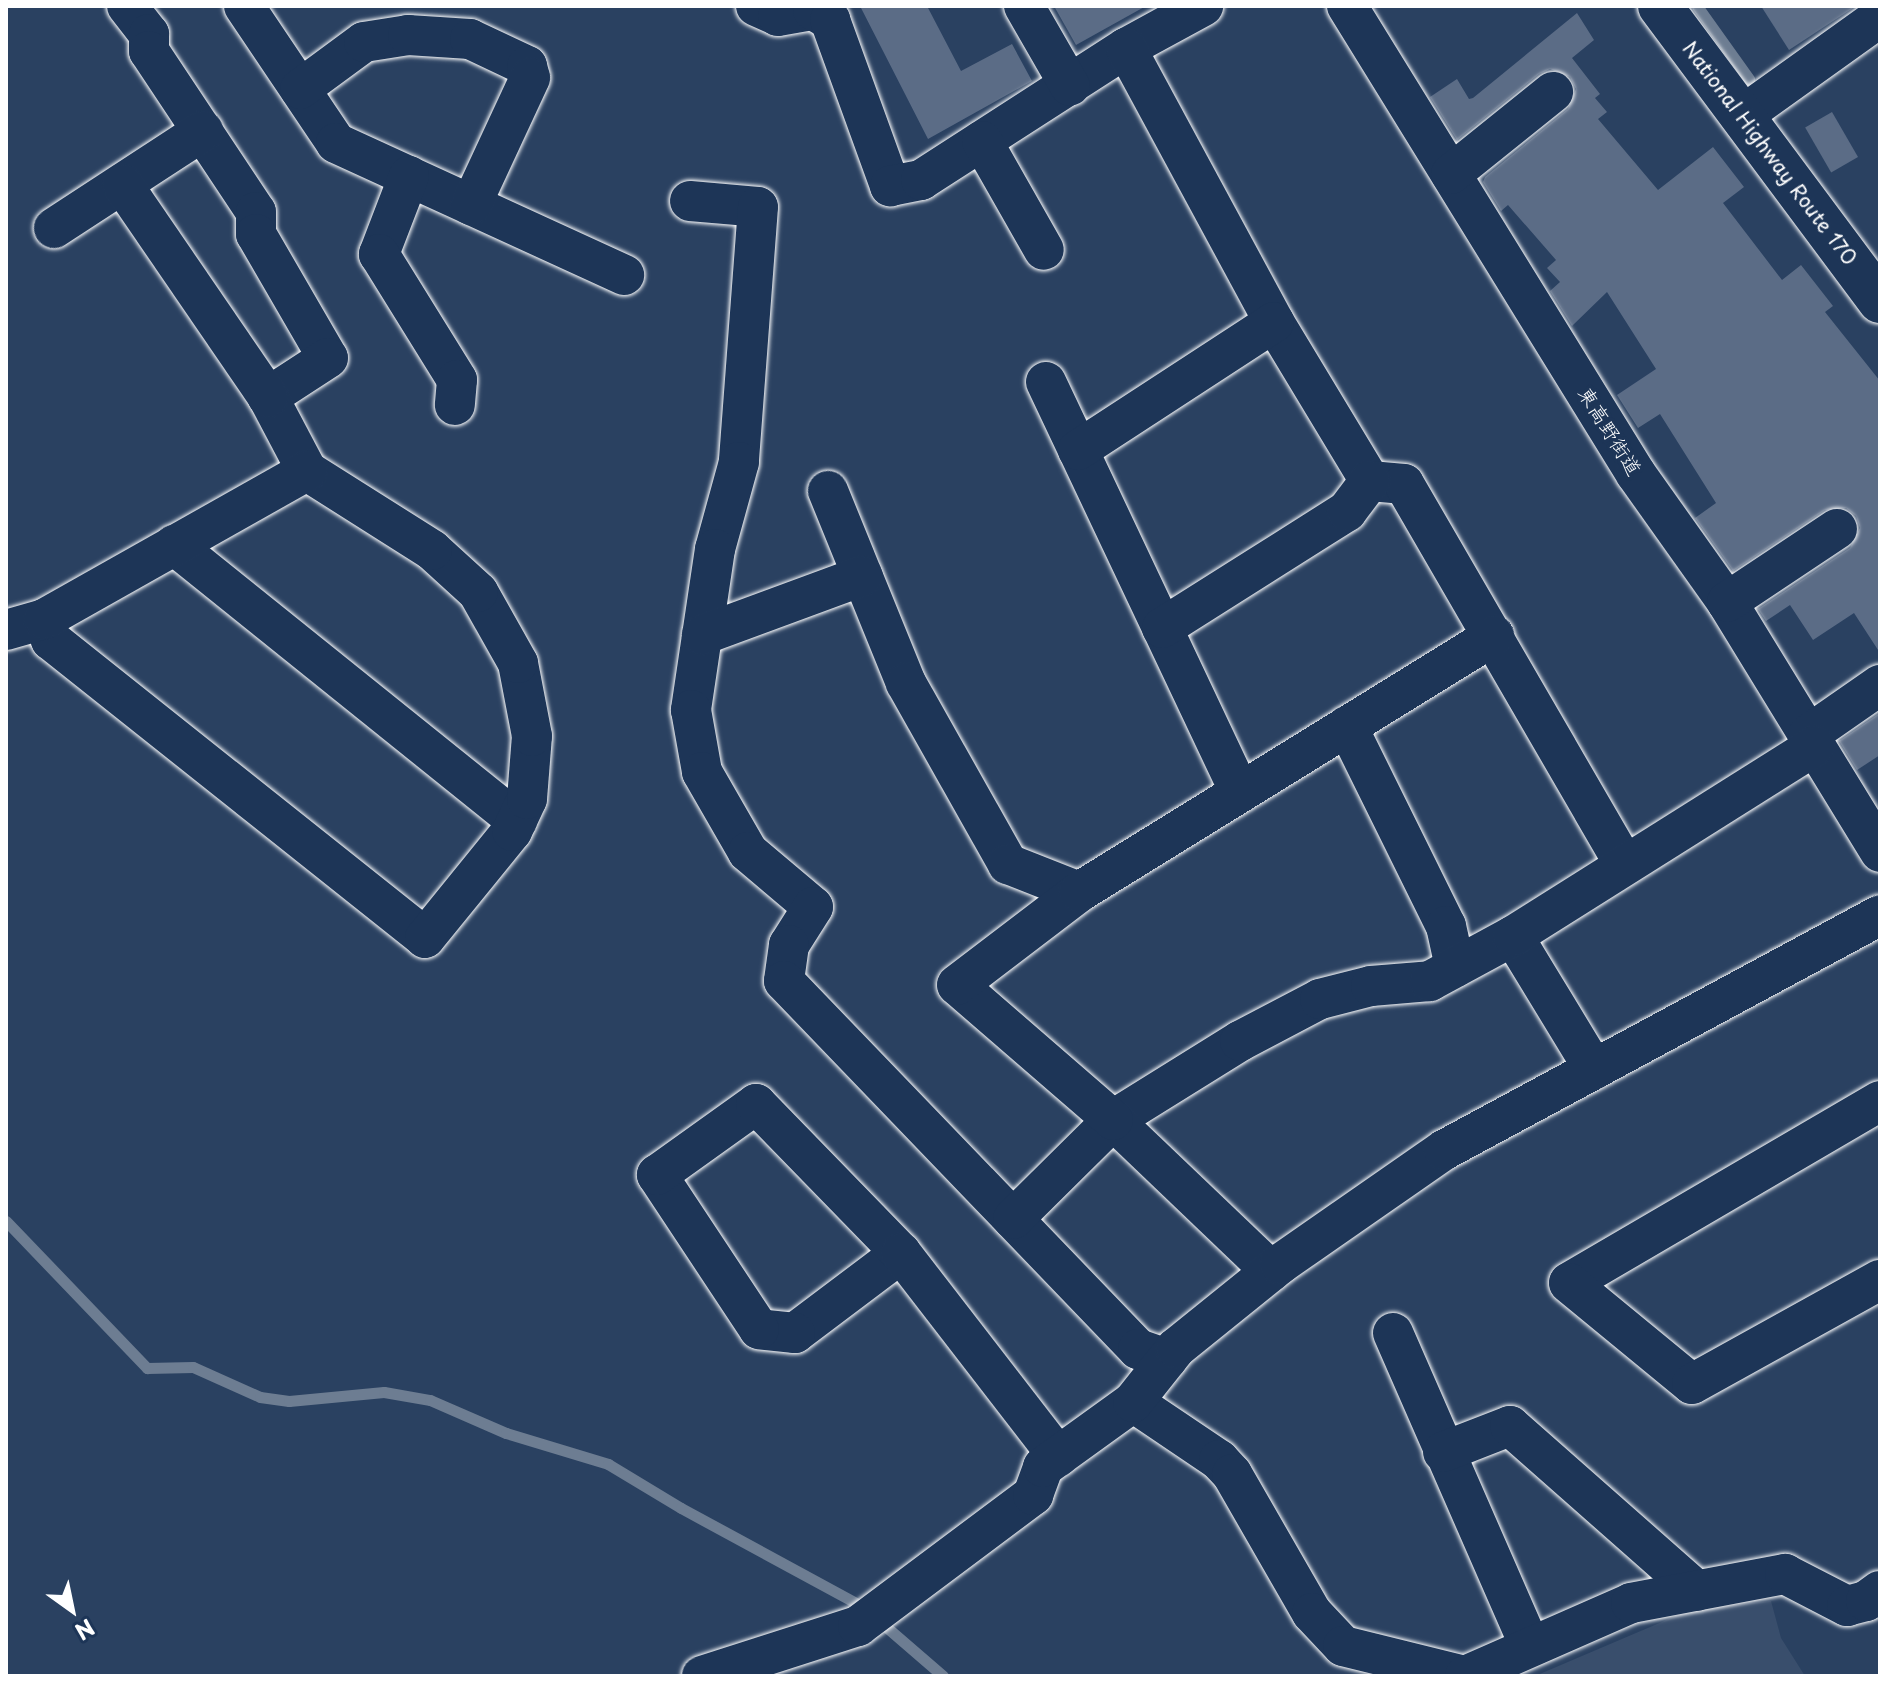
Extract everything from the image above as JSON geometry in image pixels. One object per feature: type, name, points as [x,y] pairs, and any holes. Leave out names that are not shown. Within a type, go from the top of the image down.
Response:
[{"type":"highway","name":"National Highway Route 170","points":[[1660,6],[1880,301]]},
{"type":"street","points":[[127,6],[149,34],[149,51],[256,212],[256,234],[328,358],[268,397]]},
{"type":"street","points":[[244,6],[336,143],[624,275]]},
{"type":"street","points":[[756,6],[778,16],[813,10],[830,20],[890,186],[921,180],[1126,48],[1203,6]]},
{"type":"street","points":[[1024,6],[1070,86]]},
{"type":"street","name":"東高野街道","points":[[1347,6],[1636,474],[1727,602],[1880,852]]},
{"type":"street","points":[[1743,115],[1880,17]]},
{"type":"street","points":[[300,89],[364,42],[408,35],[470,39],[527,66],[530,78],[471,205]]},
{"type":"street","points":[[1126,48],[1274,322],[1370,481]]},
{"type":"street","points":[[1451,174],[1553,92]]},
{"type":"street","points":[[54,228],[203,131]]},
{"type":"street","points":[[982,141],[1044,250]]},
{"type":"street","points":[[409,176],[379,254],[457,380],[455,405]]},
{"type":"street","points":[[44,619],[51,640],[425,938],[517,821],[527,799],[532,736],[518,663],[478,592],[432,550],[307,471],[268,397],[122,184]]},
{"type":"street","points":[[690,201],[758,207],[739,462],[715,549],[691,710],[702,772],[748,852],[813,907],[789,945],[784,981],[1138,1349],[1167,1359]]},
{"type":"street","points":[[1078,450],[1274,322]]},
{"type":"street","points":[[1046,382],[1240,792]]},
{"type":"street","points":[[6,630],[44,619],[307,471]]},
{"type":"street","points":[[1162,628],[1347,511],[1370,481]]},
{"type":"street","points":[[1370,481],[1404,484],[1625,865]]},
{"type":"street","points":[[828,491],[906,683],[1008,864],[1079,892]]},
{"type":"street","points":[[1727,602],[1837,529]]},
{"type":"street","points":[[174,545],[517,821]]},
{"type":"street","points":[[702,635],[862,576]]},
{"type":"street","points":[[1271,1271],[1113,1120],[957,985],[1079,892],[1494,636]]},
{"type":"street","points":[[1013,1219],[1113,1120],[1240,1041],[1320,999],[1371,986],[1430,981],[1513,936],[1811,740],[1880,685]]},
{"type":"street","points":[[1347,726],[1446,926],[1455,967]]},
{"type":"street","points":[[702,1676],[858,1626],[1033,1495],[1043,1467],[1133,1402],[1176,1348],[1271,1271],[1444,1150],[1880,915]]},
{"type":"street","points":[[1513,936],[1594,1069]]},
{"type":"street","points":[[1880,1101],[1569,1283],[1692,1384],[1880,1280]]},
{"type":"street","points":[[901,1253],[795,1333],[759,1329],[657,1175],[756,1104],[901,1253],[1058,1456]]},
{"type":"street","points":[[1393,1333],[1529,1645]]},
{"type":"street","points":[[1133,1402],[1219,1460],[1232,1474],[1312,1613],[1343,1646],[1465,1676],[1529,1645],[1631,1603],[1785,1574],[1847,1606],[1866,1601],[1880,1591]]},
{"type":"street","points":[[1443,1452],[1510,1426],[1697,1591]]},
{"type":"shaded area","points":[[1771,1601],[1781,1638],[1805,1676],[1535,1676],[1690,1610]]},
{"type":"building","points":[[860,6],[927,6],[961,71],[1012,44],[1032,81],[928,139]]},
{"type":"building","points":[[1054,6],[1146,6],[1076,45]]},
{"type":"building","points":[[1761,6],[1856,6],[1789,50]]},
{"type":"building","points":[[1577,13],[1594,40],[1572,58],[1600,94],[1595,98],[1607,112],[1598,119],[1658,190],[1713,147],[1744,187],[1723,203],[1782,280],[1801,265],[1833,306],[1825,312],[1880,381],[1880,653],[1854,613],[1813,640],[1790,605],[1766,621],[1758,609],[1850,548],[1860,528],[1856,516],[1846,508],[1825,510],[1733,571],[1695,518],[1716,503],[1660,414],[1638,428],[1617,395],[1656,369],[1607,292],[1572,326],[1550,291],[1560,282],[1547,268],[1556,260],[1508,205],[1501,211],[1483,182],[1485,177],[1568,109],[1576,89],[1570,77],[1550,69],[1539,74],[1457,140],[1430,97],[1457,79],[1469,99],[1473,98]]},
{"type":"building","points":[[1832,112],[1858,157],[1831,173],[1805,128]]},
{"type":"building","points":[[1880,713],[1880,755],[1857,770],[1839,741]]},
{"type":"waterway","points":[[1697,6],[1749,79]]},
{"type":"waterway","points":[[6,1221],[147,1368],[193,1367],[260,1397],[289,1401],[384,1392],[430,1400],[506,1433],[608,1464],[681,1508],[863,1607]]},
{"type":"waterway","points":[[884,1625],[943,1676]]}]
